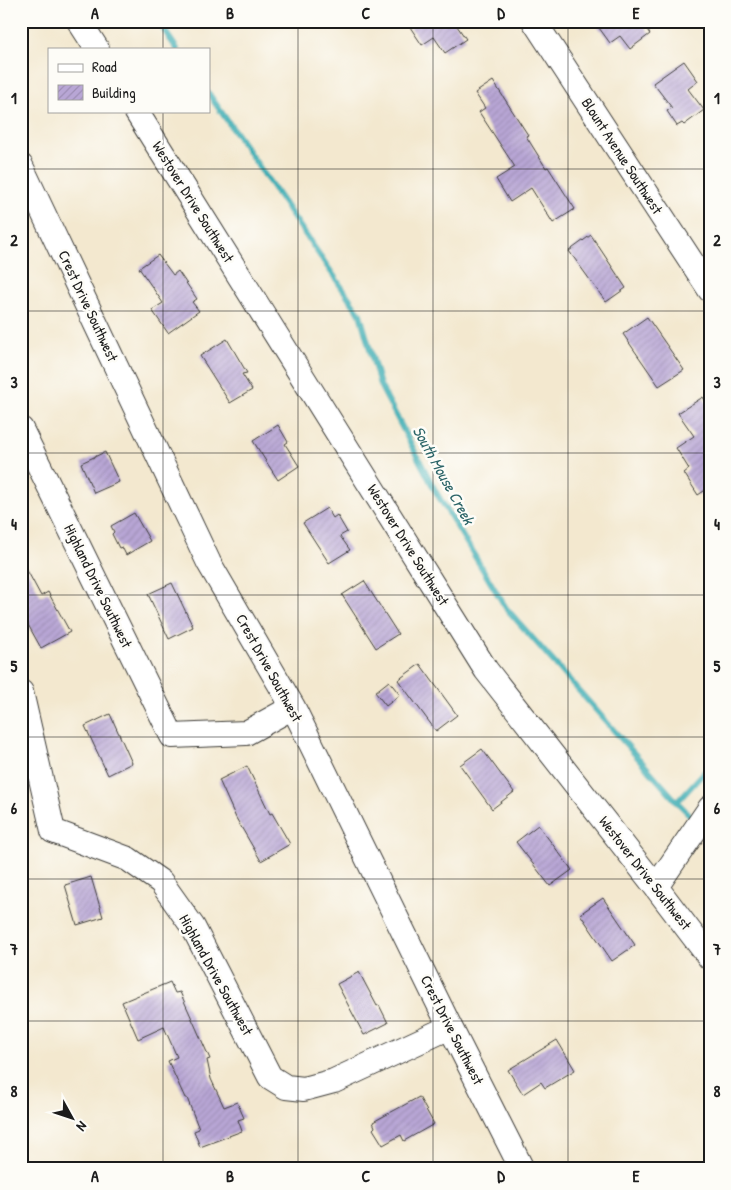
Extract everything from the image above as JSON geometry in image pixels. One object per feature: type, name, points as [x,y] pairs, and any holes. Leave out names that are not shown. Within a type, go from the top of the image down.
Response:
[{"type":"street","points":[[80,21],[96,48]]},
{"type":"street","name":"Blount Avenue Southwest","points":[[534,21],[710,290]]},
{"type":"street","name":"Westover Drive Southwest","points":[[137,112],[486,670],[656,886],[710,958]]},
{"type":"street","name":"Crest Drive Southwest","points":[[21,166],[209,563],[293,707],[522,1169]]},
{"type":"street","name":"Highland Drive Southwest","points":[[21,429],[172,736],[246,733],[293,707]]},
{"type":"street","name":"Highland Drive Southwest","points":[[21,692],[53,831],[128,859],[161,882],[193,927],[270,1077],[286,1087],[304,1089],[334,1081],[450,1027]]},
{"type":"street","points":[[656,886],[710,808]]},
{"type":"building","points":[[406,21],[458,21],[455,23],[466,39],[445,53],[434,37],[422,45]]},
{"type":"building","points":[[594,21],[641,21],[650,34],[630,49],[620,36],[610,43]]},
{"type":"building","points":[[684,61],[698,81],[688,89],[704,110],[684,125],[682,123],[677,126],[667,111],[672,108],[653,83]]},
{"type":"building","points":[[493,81],[528,135],[526,136],[546,168],[548,167],[575,209],[553,223],[531,188],[510,202],[496,179],[515,167],[479,112],[485,108],[475,93]]},
{"type":"building","points":[[591,235],[626,288],[606,302],[569,251]]},
{"type":"building","points":[[158,255],[173,275],[178,271],[197,299],[192,302],[199,311],[168,333],[152,310],[163,303],[139,268]]},
{"type":"building","points":[[647,317],[684,370],[659,386],[623,334]]},
{"type":"building","points":[[227,339],[247,373],[242,374],[252,390],[230,403],[200,356]]},
{"type":"building","points":[[703,397],[710,408],[710,487],[698,495],[684,473],[689,469],[676,448],[694,436],[678,413]]},
{"type":"building","points":[[278,425],[288,442],[285,444],[299,466],[278,480],[253,441]]},
{"type":"building","points":[[105,452],[119,482],[94,493],[81,463]]},
{"type":"building","points":[[327,508],[333,518],[337,515],[347,532],[340,536],[350,550],[329,563],[303,523]]},
{"type":"building","points":[[134,513],[150,541],[126,555],[122,547],[119,548],[112,534],[114,532],[111,526]]},
{"type":"building","points":[[21,559],[41,596],[48,592],[70,632],[41,648],[21,612]]},
{"type":"building","points":[[364,581],[398,634],[376,648],[342,595]]},
{"type":"building","points":[[172,583],[193,627],[169,639],[148,594]]},
{"type":"building","points":[[420,664],[457,715],[436,731],[398,680]]},
{"type":"building","points":[[389,681],[400,695],[386,706],[375,692]]},
{"type":"building","points":[[110,714],[132,763],[108,775],[85,726]]},
{"type":"building","points":[[482,749],[514,792],[492,809],[460,765]]},
{"type":"building","points":[[247,766],[270,814],[272,813],[290,844],[261,861],[236,818],[219,780]]},
{"type":"building","points":[[538,825],[572,870],[550,886],[516,842]]},
{"type":"building","points":[[91,877],[103,917],[77,925],[65,885]]},
{"type":"building","points":[[603,898],[635,945],[612,961],[580,914]]},
{"type":"building","points":[[359,972],[388,1023],[364,1035],[337,984]]},
{"type":"building","points":[[170,982],[175,993],[180,992],[210,1059],[207,1060],[211,1079],[224,1107],[237,1102],[244,1118],[238,1120],[242,1131],[200,1147],[194,1131],[199,1129],[187,1098],[185,1098],[168,1061],[177,1057],[164,1027],[138,1039],[122,1002]]},
{"type":"building","points":[[557,1040],[575,1070],[545,1088],[541,1082],[523,1094],[508,1070]]},
{"type":"building","points":[[419,1097],[434,1124],[404,1141],[401,1135],[383,1145],[373,1129],[375,1127],[373,1122]]},
{"type":"waterway","name":"South Mouse Creek","points":[[158,21],[176,48]]},
{"type":"waterway","name":"South Mouse Creek","points":[[210,95],[360,314],[380,385],[436,492],[506,608],[695,820]]},
{"type":"waterway","points":[[677,802],[710,766]]}]
